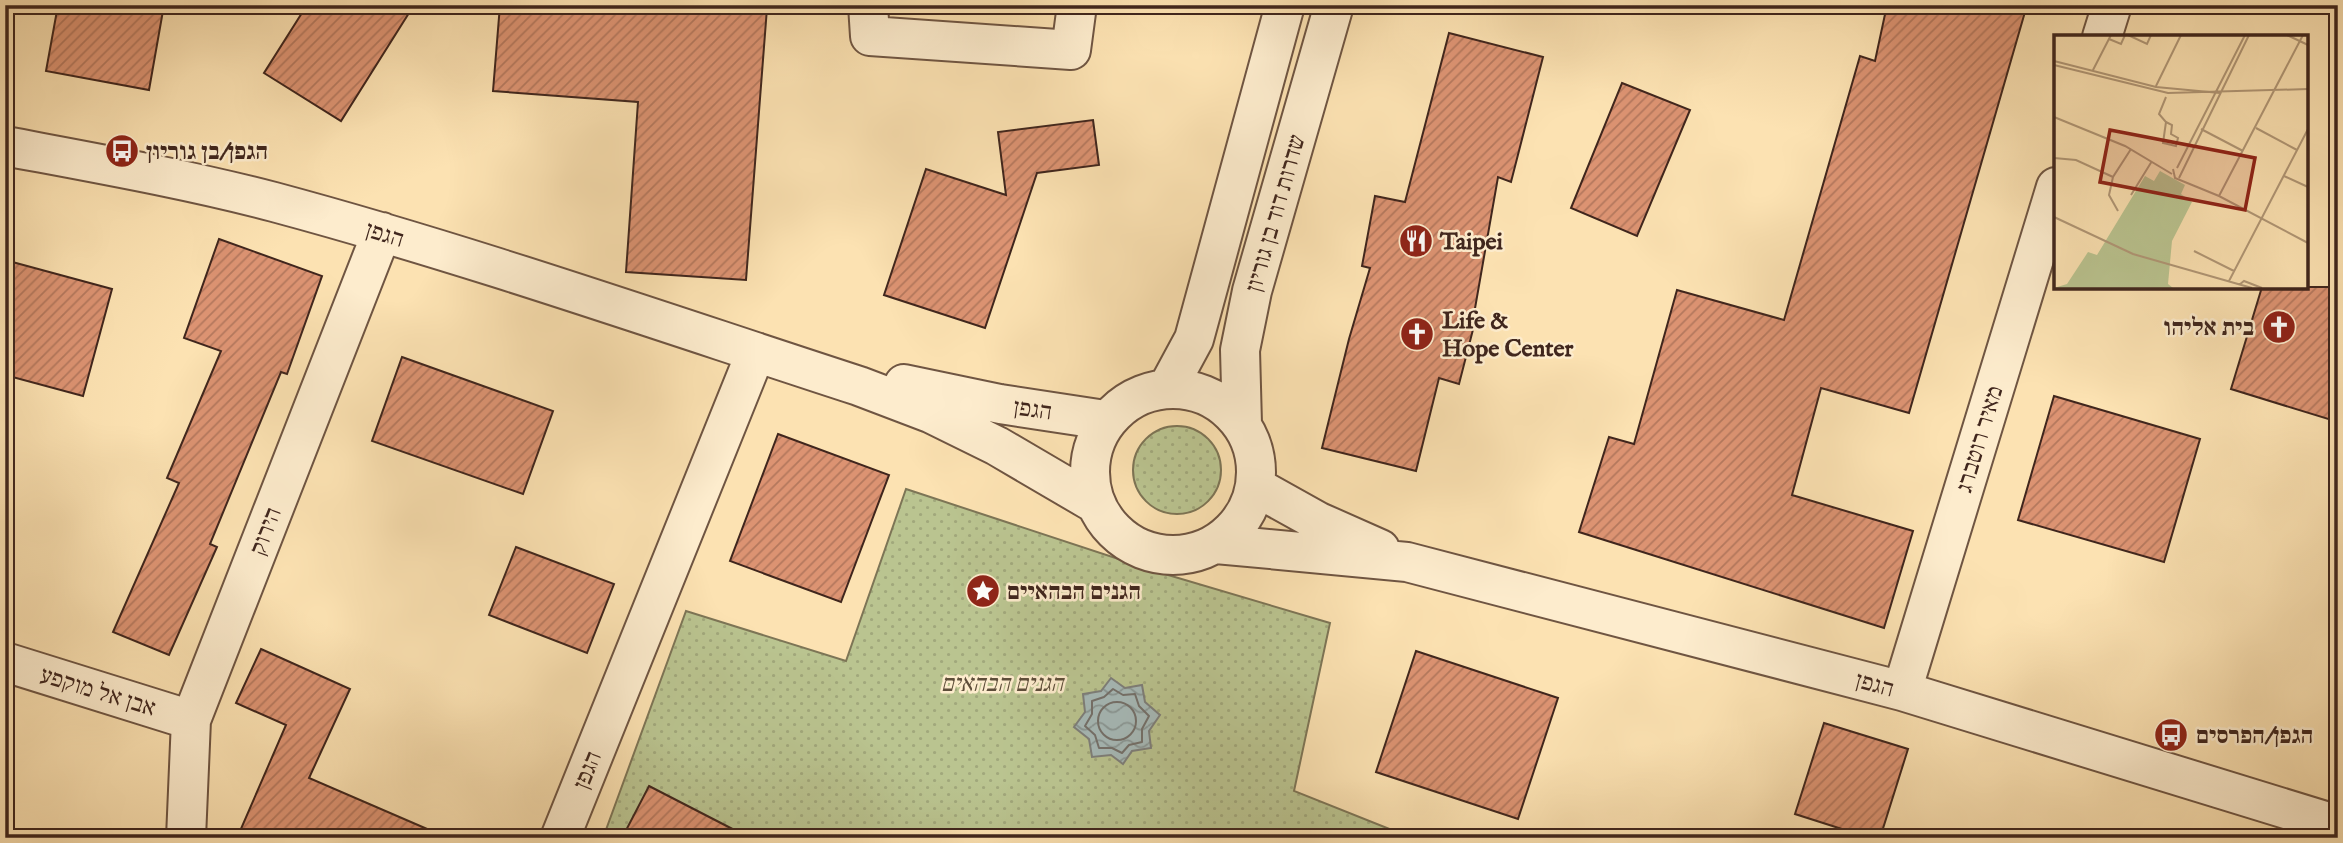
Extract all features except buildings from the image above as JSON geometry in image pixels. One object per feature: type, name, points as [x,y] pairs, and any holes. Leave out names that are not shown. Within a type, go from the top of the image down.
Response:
[{"type":"street","points":[[868,5],[870,36],[1071,50],[1077,5]]},
{"type":"street","name":"שדרות דוד בן גוריון","points":[[1167,389],[1194,339],[1285,5]]},
{"type":"street","name":"שדרות דוד בן גוריון","points":[[1242,424],[1240,350],[1252,292],[1334,5]]},
{"type":"street","points":[[2103,35],[2112,5]]},
{"type":"street","name":"הגפן","points":[[5,146],[170,178],[382,232],[756,352],[930,412],[997,446],[1096,503]]},
{"type":"street","name":"מאיר רוטברג","points":[[1902,691],[2054,194]]},
{"type":"street","name":"הירוק","points":[[186,838],[191,720],[382,232]]},
{"type":"street","name":"הגפן","points":[[756,352],[1000,404],[1105,420]]},
{"type":"street","name":"הגפן","points":[[560,838],[756,352]]},
{"type":"street","points":[[1167,389],[1187,390],[1206,396],[1223,406],[1242,424],[1258,475],[1252,504],[1237,526],[1216,544],[1190,554],[1161,555],[1134,545],[1111,528],[1096,503],[1090,475],[1091,448],[1105,420],[1143,395],[1167,389]]},
{"type":"street","name":"הגפן","points":[[1256,487],[1319,522],[1407,562]]},
{"type":"street","name":"הגפן","points":[[1216,544],[1407,562],[1902,691],[2338,825]]},
{"type":"street","name":"אבן אל מוקפע","points":[[5,662],[191,720]]},
{"type":"green space","points":[[1177,426],[1202,433],[1214,445],[1221,470],[1214,495],[1202,507],[1177,514],[1152,507],[1140,495],[1133,470],[1140,445],[1152,433]]},
{"type":"green space","name":"הגנים הבהאים","points":[[906,489],[1158,572],[1330,623],[1294,791],[1412,838],[603,838],[686,611],[846,661]]},
{"type":"water","points":[[1111,678],[1125,688],[1142,685],[1145,702],[1160,715],[1149,731],[1151,748],[1132,751],[1123,764],[1111,755],[1092,757],[1089,739],[1074,727],[1085,712],[1083,694],[1101,691]]},
{"type":"place","name":"הגפן/בן גוריון","points":[[122,151]]},
{"type":"place","name":"Taipei","points":[[1416,241]]},
{"type":"place","name":"בית אליהו","points":[[2279,327]]},
{"type":"place","name":"Life & Hope Center","points":[[1417,334]]},
{"type":"place","name":"הגנים הבהאיים","points":[[983,591]]},
{"type":"place","name":"הגפן/הפרסים","points":[[2171,735]]}]
